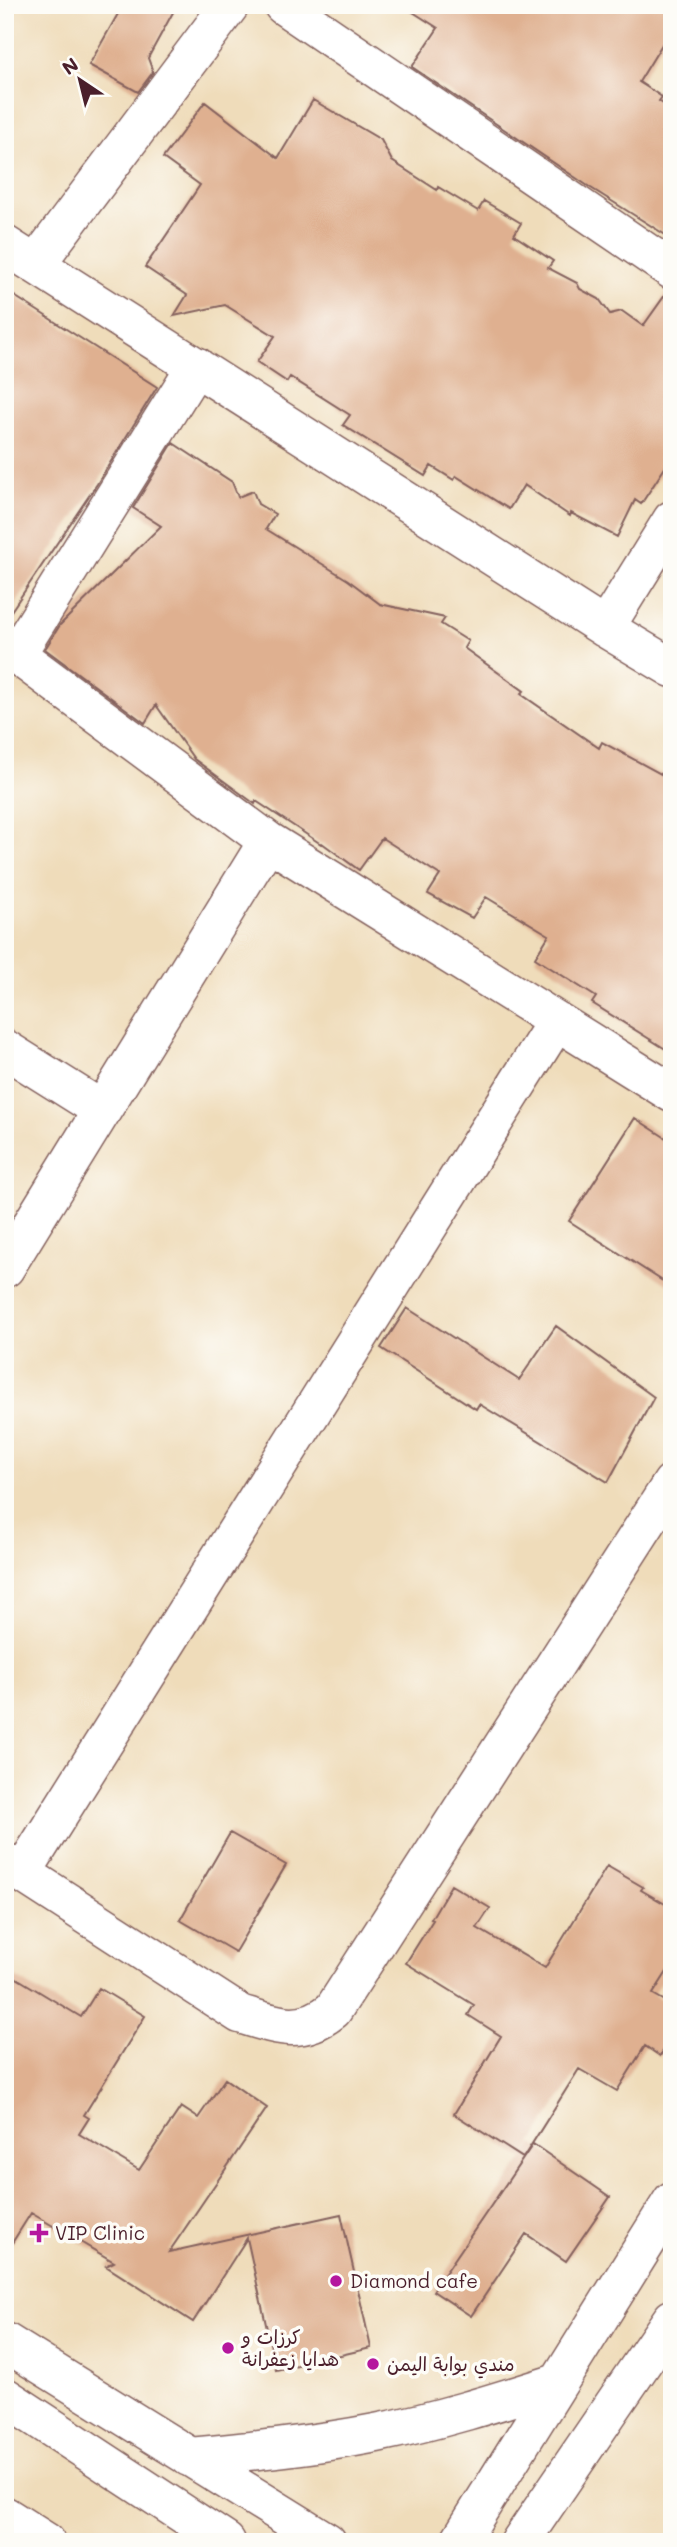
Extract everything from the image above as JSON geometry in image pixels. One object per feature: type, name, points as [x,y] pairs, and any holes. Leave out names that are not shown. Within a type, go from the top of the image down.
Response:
[{"type":"street","points":[[230,5],[21,255],[605,628],[672,667]]},
{"type":"street","points":[[284,5],[672,270]]},
{"type":"street","points":[[197,366],[11,649],[268,841],[672,1093]]},
{"type":"street","points":[[605,628],[672,520]]},
{"type":"street","points":[[5,1268],[268,841]]},
{"type":"street","points":[[557,1021],[14,1868],[240,2014],[281,2026],[317,2023],[333,2010],[670,1490]]},
{"type":"street","points":[[5,1049],[102,1110]]},
{"type":"street","points":[[459,2542],[672,2201]]},
{"type":"street","points":[[520,2542],[672,2319]]},
{"type":"street","points":[[5,2342],[327,2542]]},
{"type":"street","points":[[189,2457],[282,2448],[376,2433],[467,2411],[557,2383]]},
{"type":"street","points":[[5,2397],[226,2542]]},
{"type":"street","points":[[5,2516],[46,2542]]},
{"type":"building","points":[[123,5],[177,5],[148,58],[153,72],[138,92],[89,65]]},
{"type":"building","points":[[402,5],[672,5],[672,28],[639,82],[662,97],[659,101],[672,110],[672,239],[591,188],[412,67],[438,28]]},
{"type":"building","points":[[313,100],[381,140],[392,161],[437,190],[438,187],[478,211],[484,201],[521,223],[514,235],[553,261],[548,268],[577,283],[580,289],[599,299],[610,314],[622,311],[643,326],[668,291],[672,292],[672,457],[641,504],[635,500],[617,537],[571,513],[570,516],[524,485],[509,509],[456,476],[454,480],[431,466],[425,476],[343,425],[350,415],[290,377],[287,382],[257,362],[275,336],[225,305],[174,316],[187,295],[145,267],[200,185],[163,158],[205,102],[278,158]]},
{"type":"building","points":[[5,290],[157,387],[97,484],[5,620]]},
{"type":"building","points":[[173,443],[232,482],[238,497],[253,491],[258,504],[275,514],[266,529],[348,580],[380,604],[445,618],[441,624],[468,641],[464,648],[524,691],[521,694],[599,748],[602,742],[672,780],[672,1053],[592,1003],[596,997],[535,958],[549,935],[486,897],[472,918],[428,894],[440,875],[382,838],[359,870],[256,801],[255,804],[194,759],[156,705],[145,723],[45,649],[60,625],[161,526],[133,508]]},
{"type":"building","points":[[635,1118],[672,1142],[672,1287],[569,1221]]},
{"type":"building","points":[[407,1308],[519,1380],[556,1326],[654,1397],[608,1482],[479,1404],[476,1409],[381,1348]]},
{"type":"building","points":[[230,1833],[286,1865],[235,1952],[180,1920]]},
{"type":"building","points":[[607,1866],[672,1908],[672,1964],[653,1994],[672,2005],[672,2037],[660,2056],[645,2046],[617,2091],[579,2069],[523,2158],[454,2114],[501,2036],[468,2015],[474,2005],[406,1963],[451,1885],[490,1908],[477,1928],[545,1968]]},
{"type":"building","points":[[5,1971],[81,2017],[99,1988],[145,2016],[84,2115],[89,2118],[79,2134],[139,2170],[181,2107],[198,2118],[225,2079],[267,2108],[169,2252],[341,2214],[371,2348],[276,2370],[247,2238],[193,2322],[106,2266],[114,2262],[31,2213],[5,2254]]},
{"type":"building","points":[[533,2144],[610,2197],[566,2261],[526,2234],[471,2316],[433,2291]]},
{"type":"place","name":"VIP Clinic","points":[[39,2233]]},
{"type":"place","name":"Diamond cafe","points":[[336,2281]]},
{"type":"place","name":"كرزات و هدايا زعفرانة","points":[[228,2348]]},
{"type":"place","name":"مندي بوابة اليمن","points":[[373,2364]]}]
